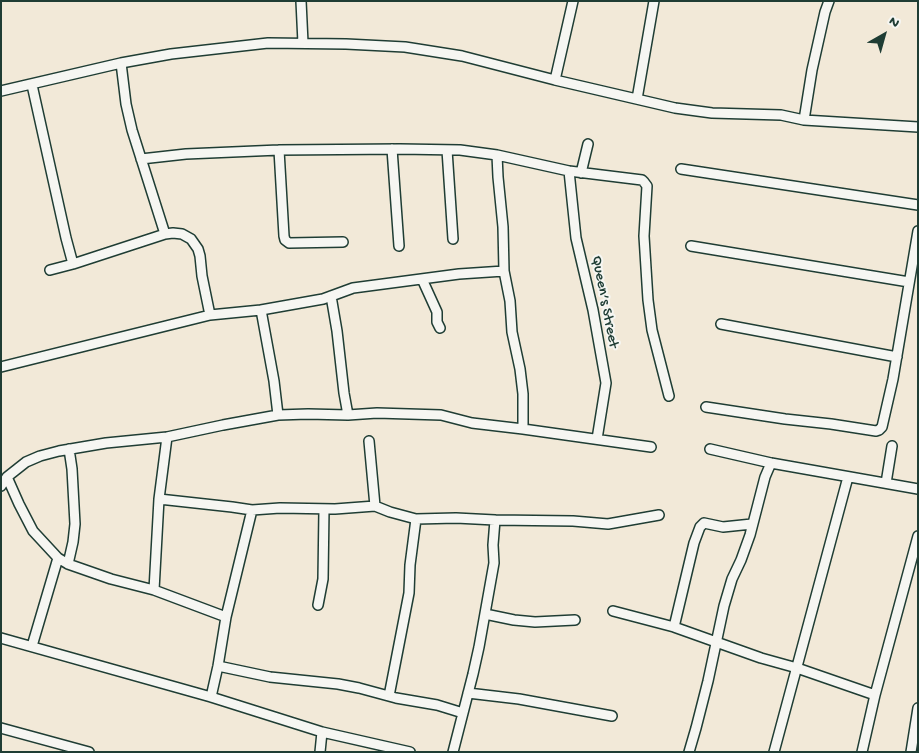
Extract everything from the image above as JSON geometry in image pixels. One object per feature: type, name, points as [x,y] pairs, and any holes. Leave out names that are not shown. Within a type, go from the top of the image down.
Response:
[{"type":"street","points":[[301,1],[303,43]]},
{"type":"street","points":[[555,80],[573,1]]},
{"type":"street","points":[[637,99],[654,1]]},
{"type":"street","points":[[804,120],[812,70],[829,1]]},
{"type":"street","points":[[1,91],[122,63],[240,45],[303,43],[405,47],[462,56],[675,108],[712,113],[781,115],[804,120],[918,127]]},
{"type":"street","points":[[122,63],[126,104],[165,234]]},
{"type":"street","points":[[32,85],[73,264]]},
{"type":"street","points":[[581,173],[588,144]]},
{"type":"street","points":[[392,149],[399,246]]},
{"type":"street","points":[[141,159],[186,154],[279,150],[460,150],[497,155],[569,171],[644,182],[647,186],[644,236],[648,300],[652,330],[669,396]]},
{"type":"street","points":[[279,150],[285,240],[289,243],[344,242]]},
{"type":"street","points":[[447,150],[453,239]]},
{"type":"street","points":[[497,155],[503,227],[504,271],[510,301],[512,332],[520,369],[523,394],[523,428]]},
{"type":"street","points":[[681,169],[918,205]]},
{"type":"street","name":"Queen’s Street","points":[[569,171],[576,238],[593,310],[606,383],[597,439]]},
{"type":"street","points":[[706,407],[879,430],[882,427],[897,357],[918,232]]},
{"type":"street","points":[[50,270],[165,234],[182,234],[191,239],[198,248],[210,315]]},
{"type":"street","points":[[692,246],[909,282]]},
{"type":"street","points":[[1,367],[210,315],[261,310],[323,299],[353,288],[473,272],[504,271]]},
{"type":"street","points":[[422,278],[437,312],[437,322],[440,328]]},
{"type":"street","points":[[331,296],[348,415]]},
{"type":"street","points":[[261,310],[278,415]]},
{"type":"street","points":[[722,324],[897,357]]},
{"type":"street","points":[[1,486],[7,477],[26,462],[40,456],[106,443],[167,437],[278,415],[376,413],[440,415],[472,423],[523,428],[651,447]]},
{"type":"street","points":[[154,590],[159,499],[167,437]]},
{"type":"street","points":[[369,441],[375,506]]},
{"type":"street","points":[[886,483],[892,446]]},
{"type":"street","points":[[68,564],[75,524],[69,449]]},
{"type":"street","points":[[710,449],[771,463],[918,489]]},
{"type":"street","points":[[689,752],[708,681],[724,606],[732,579],[750,535],[765,477],[771,463]]},
{"type":"street","points":[[7,477],[33,531],[58,558],[68,564],[111,579],[154,590],[226,616]]},
{"type":"street","points":[[774,752],[848,477]]},
{"type":"street","points":[[159,499],[252,510],[280,508],[335,509],[375,506],[416,519],[456,518],[573,521],[608,524],[658,515]]},
{"type":"street","points":[[318,605],[323,579],[324,509]]},
{"type":"street","points":[[211,697],[226,616],[252,510]]},
{"type":"street","points":[[389,696],[408,593],[416,519]]},
{"type":"street","points":[[452,752],[480,647],[494,563],[495,520]]},
{"type":"street","points":[[674,627],[694,543],[700,527],[704,523],[723,527],[752,524]]},
{"type":"street","points":[[862,752],[875,695],[918,536]]},
{"type":"street","points":[[32,646],[58,558]]},
{"type":"street","points":[[613,611],[674,627],[875,695]]},
{"type":"street","points":[[485,614],[535,622],[575,620]]},
{"type":"street","points":[[1,638],[211,697],[322,732],[410,752]]},
{"type":"street","points":[[218,666],[270,677],[338,684],[437,705],[463,713]]},
{"type":"street","points":[[468,693],[519,699],[612,716]]},
{"type":"street","points":[[911,752],[918,708]]},
{"type":"street","points":[[1,728],[89,752]]},
{"type":"street","points":[[320,752],[322,732]]}]
